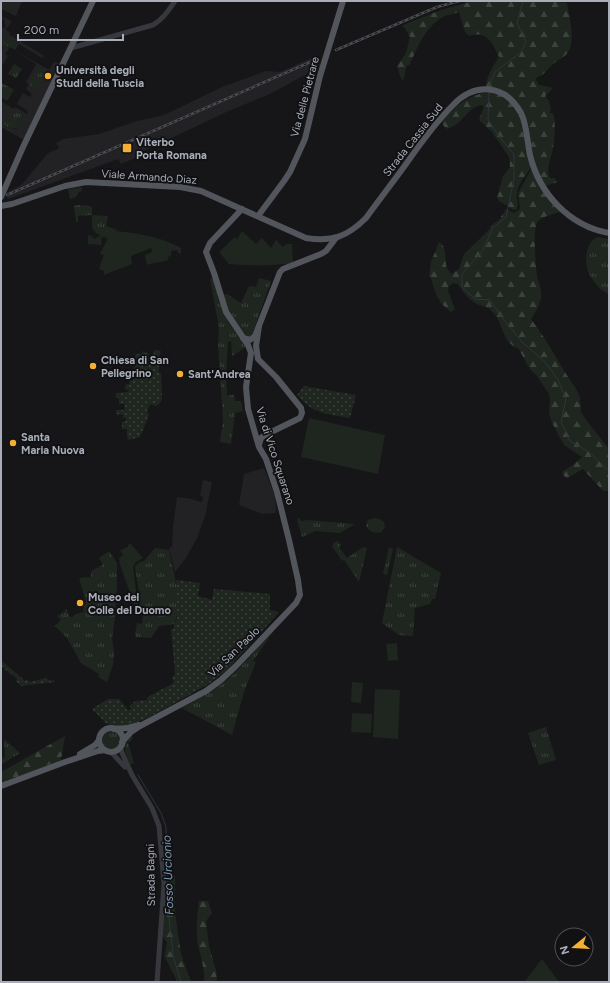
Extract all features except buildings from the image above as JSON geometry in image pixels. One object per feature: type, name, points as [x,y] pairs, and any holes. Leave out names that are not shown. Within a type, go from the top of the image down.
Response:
[{"type":"main road","points":[[1,197],[23,147],[93,1]]},
{"type":"main road","name":"Via delle Pietrare","points":[[258,216],[290,172],[304,140],[320,76],[343,1]]},
{"type":"main road","name":"Strada Cassia Sud","points":[[336,238],[358,225],[366,218],[416,150],[454,104],[466,96],[486,89],[499,91],[513,102],[521,115],[533,166],[538,178],[549,196],[577,221],[590,228],[609,233]]},
{"type":"main road","name":"Viale Armando Diaz","points":[[1,206],[12,204],[62,186],[86,182],[191,188],[207,193],[299,235],[318,240],[336,238]]},
{"type":"main road","name":"Via di Vico Squarano","points":[[242,210],[210,243],[206,252],[226,312],[251,353],[246,387],[247,397],[259,447],[267,463],[277,492],[300,595]]},
{"type":"main road","points":[[243,338],[247,340],[252,339],[255,336],[278,274],[283,269],[326,251],[336,238]]},
{"type":"main road","points":[[318,240],[324,243],[326,251]]},
{"type":"main road","points":[[259,326],[256,351],[260,362],[276,377],[301,408],[302,413],[300,418],[265,435],[260,442],[259,447]]},
{"type":"main road","points":[[249,369],[253,362],[260,362]]},
{"type":"main road","points":[[254,430],[260,435],[265,435]]},
{"type":"main road","name":"Via San Paolo","points":[[121,744],[131,732],[206,691],[221,680],[292,606],[300,595]]},
{"type":"main road","name":"Via San Paolo","points":[[114,729],[128,728],[150,721]]},
{"type":"main road","points":[[1,786],[98,751],[116,751],[121,744],[121,734],[114,729],[107,729],[103,731],[95,745],[65,762]]},
{"type":"main road","points":[[99,740],[100,745],[108,751]]},
{"type":"street","points":[[71,48],[153,25],[161,20],[175,1]]},
{"type":"street","name":"Strada Bagni","points":[[121,744],[125,761],[156,817],[160,838],[164,884],[157,982]]},
{"type":"street","name":"Strada Bagni","points":[[108,751],[132,775]]},
{"type":"shaded area","points":[[1,1],[22,1],[16,16],[1,9]]},
{"type":"shaded area","points":[[1,16],[12,21],[6,30],[10,32],[9,34],[44,56],[42,58],[4,35],[1,39],[1,26],[6,29],[4,18],[1,21]]},
{"type":"shaded area","points":[[1,42],[10,47],[5,54],[8,56],[1,67],[1,53],[3,47],[1,46]]},
{"type":"shaded area","name":"Università degli Studi della Tuscia","points":[[14,49],[49,70],[55,60],[54,62],[59,63],[58,65],[60,65],[51,79],[53,80],[24,140],[1,127],[1,123],[12,129],[17,129],[17,109],[8,122],[1,117],[1,101],[14,109],[15,107],[27,114],[28,111],[17,104],[23,93],[30,97],[32,94],[26,89],[29,84],[26,82],[36,64]]},
{"type":"shaded area","points":[[316,56],[320,66],[318,68],[272,93],[231,110],[139,153],[140,156],[121,164],[118,159],[8,199],[6,193],[24,182],[48,153],[58,149],[59,147],[56,143],[63,139],[99,134],[137,121],[164,115],[222,87],[266,71],[280,72]]},
{"type":"shaded area","points":[[264,468],[275,496],[276,513],[262,514],[239,505],[244,474]]},
{"type":"shaded area","points":[[203,480],[212,482],[205,516],[197,538],[186,558],[175,572],[169,548],[172,547],[177,497],[202,502],[203,497],[200,496]]},
{"type":"green space","points":[[473,1],[547,1],[567,3],[572,35],[570,48],[565,55],[553,64],[544,74],[537,77],[536,80],[539,85],[553,88],[545,96],[549,101],[551,110],[550,113],[553,113],[555,126],[554,143],[548,170],[550,178],[554,178],[558,182],[544,186],[535,166],[519,106],[486,87],[489,75],[499,57],[491,42],[485,36],[469,36],[465,32],[459,12],[441,18],[430,28],[418,46],[409,66],[407,65],[403,81],[400,76],[397,66],[406,53],[410,37],[403,25],[441,10]]},
{"type":"green space","points":[[4,34],[19,44],[15,50],[1,42]]},
{"type":"green space","points":[[14,64],[22,69],[16,78],[8,74]]},
{"type":"green space","points":[[40,65],[47,70],[37,89],[29,84]]},
{"type":"green space","points":[[2,83],[14,90],[7,101],[1,97]]},
{"type":"green space","points":[[487,92],[499,94],[508,100],[515,108],[521,119],[528,144],[532,167],[519,186],[517,195],[518,207],[514,210],[499,201],[497,198],[503,176],[510,167],[509,157],[492,132],[479,120],[484,106],[481,105],[472,109],[457,124],[447,129],[443,125],[442,121],[462,102],[473,96]]},
{"type":"green space","points":[[17,109],[27,115],[19,127],[12,129],[1,123],[1,117],[8,121]]},
{"type":"green space","points":[[532,168],[548,197],[561,212],[543,218],[538,221],[536,225],[535,256],[541,294],[538,306],[531,319],[576,389],[580,397],[581,412],[609,449],[609,491],[603,491],[583,469],[567,478],[564,476],[562,472],[582,457],[564,445],[552,423],[549,413],[549,394],[537,376],[530,369],[518,348],[513,346],[504,335],[493,312],[488,308],[478,305],[472,301],[458,284],[453,283],[449,286],[448,291],[455,309],[451,312],[440,301],[435,292],[431,278],[429,277],[431,262],[439,242],[444,247],[446,265],[451,274],[459,269],[464,254],[486,233],[493,224],[499,220],[506,209],[514,213],[519,210],[518,193]]},
{"type":"green space","points":[[82,187],[82,191],[79,192],[76,197],[70,199],[68,189]]},
{"type":"green space","points":[[74,206],[91,206],[92,215],[78,216],[78,222],[76,222]]},
{"type":"green space","points":[[92,215],[108,216],[106,226],[118,230],[97,234],[92,228]]},
{"type":"green space","points":[[105,231],[134,233],[155,238],[181,248],[181,253],[178,253],[177,250],[171,251],[171,256],[168,257],[168,260],[147,265],[145,255],[152,252],[151,248],[131,256],[132,264],[104,275],[104,271],[99,269],[104,255],[100,254],[108,238],[102,237],[102,245],[88,244],[88,235],[92,236],[94,239],[100,236],[99,233]]},
{"type":"green space","points":[[242,231],[256,244],[262,238],[271,248],[276,240],[283,247],[286,244],[292,244],[293,263],[277,265],[229,264],[219,252],[235,237],[237,239]]},
{"type":"green space","points":[[598,237],[609,239],[609,294],[603,291],[594,281],[589,274],[586,262],[587,251],[591,242]]},
{"type":"green space","points":[[213,278],[218,293],[219,302],[221,303],[228,322],[246,347],[232,356],[231,341],[228,342],[226,374],[227,395],[234,395],[235,401],[241,401],[243,411],[235,413],[231,444],[220,442],[223,420],[218,344],[219,328],[210,279]]},
{"type":"green space","points":[[259,278],[271,281],[252,335],[248,338],[232,320],[222,295],[227,294],[241,303],[249,286],[256,287]]},
{"type":"green space","points":[[154,350],[161,351],[159,357],[159,373],[161,373],[162,399],[156,406],[150,404],[147,412],[149,415],[140,437],[128,440],[127,429],[122,429],[122,422],[126,421],[126,418],[123,418],[123,415],[116,414],[116,410],[124,410],[125,404],[119,404],[119,398],[115,397],[116,393],[128,392],[129,390],[125,389],[126,384],[129,384],[130,380],[133,380],[135,365],[132,364],[136,354],[141,354],[143,351],[149,354],[148,357],[153,358]]},
{"type":"green space","points":[[304,386],[356,395],[350,418],[321,412],[309,406],[297,395]]},
{"type":"green space","points":[[309,418],[385,435],[378,474],[301,457]]},
{"type":"green space","points":[[299,518],[301,521],[308,520],[355,524],[340,533],[315,531],[302,537],[297,519]]},
{"type":"green space","points":[[375,518],[384,522],[385,526],[382,532],[372,532],[366,525],[368,520]]},
{"type":"green space","points":[[338,541],[341,545],[339,547],[347,558],[363,547],[367,548],[359,582],[344,560],[342,561],[332,546]]},
{"type":"green space","points":[[129,544],[131,544],[143,558],[136,562],[133,567],[138,605],[136,610],[119,562],[119,558],[123,555],[120,550],[128,547]]},
{"type":"green space","points":[[389,547],[393,549],[387,575],[383,574]]},
{"type":"green space","points":[[397,547],[441,573],[435,599],[432,599],[430,604],[415,608],[413,636],[399,635],[382,623]]},
{"type":"green space","points":[[155,548],[169,550],[177,587],[177,616],[174,624],[159,626],[151,638],[136,637],[135,634],[137,623],[142,624],[143,613],[140,611],[140,599],[135,567],[138,563],[144,561]]},
{"type":"green space","points":[[109,551],[117,563],[117,586],[112,639],[114,652],[113,665],[107,682],[98,677],[99,674],[81,663],[67,638],[55,626],[61,620],[57,616],[65,611],[65,609],[67,609],[69,616],[72,617],[76,614],[84,612],[83,603],[86,602],[79,578],[91,577],[91,571],[103,565],[99,558]]},
{"type":"green space","points":[[176,580],[200,583],[198,596],[212,600],[214,589],[270,594],[270,610],[279,612],[227,670],[207,685],[149,717],[128,726],[116,727],[106,723],[92,709],[108,699],[119,699],[127,710],[131,709],[130,706],[135,701],[147,700],[149,696],[172,684],[174,681],[172,679],[175,673],[171,629],[174,629],[174,624],[177,618]]},
{"type":"green space","points":[[277,626],[253,661],[256,662],[244,692],[232,735],[182,708],[222,684],[244,663]]},
{"type":"green space","points":[[397,643],[398,660],[388,661],[386,644]]},
{"type":"green space","points":[[1,660],[25,681],[27,679],[30,682],[45,678],[51,681],[53,679],[55,682],[21,686],[16,681],[17,679],[1,666]]},
{"type":"green space","points":[[352,682],[363,683],[361,703],[351,702]]},
{"type":"green space","points":[[375,689],[400,690],[398,739],[373,737]]},
{"type":"green space","points":[[352,713],[372,714],[371,733],[351,732]]},
{"type":"green space","points":[[546,727],[556,760],[539,765],[528,733]]},
{"type":"green space","points":[[111,731],[117,734],[120,740],[117,746],[111,749],[105,746],[102,740],[105,734]]},
{"type":"green space","points":[[65,736],[61,760],[1,783],[1,772]]},
{"type":"green space","points":[[132,736],[133,738],[131,741],[128,742],[134,763],[137,763],[130,764],[125,749],[129,739]]},
{"type":"green space","points":[[4,739],[20,753],[1,766],[1,759],[5,757]]},
{"type":"green space","points":[[175,875],[175,912],[181,954],[191,982],[176,982],[176,979],[164,956],[167,943],[163,936],[165,886]]},
{"type":"green space","points":[[199,901],[208,901],[212,913],[206,921],[209,946],[216,970],[217,982],[204,982],[197,934]]},
{"type":"green space","points":[[542,959],[559,982],[524,982]]},
{"type":"waterway","points":[[489,86],[495,72],[521,52],[526,42],[517,23],[523,1]]},
{"type":"waterway","points":[[489,92],[488,120],[514,154],[514,179],[506,217],[493,228],[483,250],[462,274],[462,287],[475,299],[490,300],[522,342],[546,363],[558,380],[566,399],[561,422],[570,441],[589,452],[609,471]]},
{"type":"waterway","name":"Fosso Urcionio","points":[[138,775],[161,813],[166,827],[169,918],[173,955],[181,982]]},
{"type":"railway","points":[[336,50],[437,7],[459,1]]},
{"type":"railway","points":[[7,195],[315,60]]},
{"type":"place","name":"Università degli Studi della Tuscia","points":[[48,76]]},
{"type":"place","name":"Viterbo Porta Romana","points":[[127,148]]},
{"type":"place","name":"Chiesa di San Pellegrino","points":[[93,366]]},
{"type":"place","name":"Sant'Andrea","points":[[180,374]]},
{"type":"place","name":"Santa Maria Nuova","points":[[13,443]]},
{"type":"place","name":"Museo del Colle del Duomo","points":[[80,603]]}]
